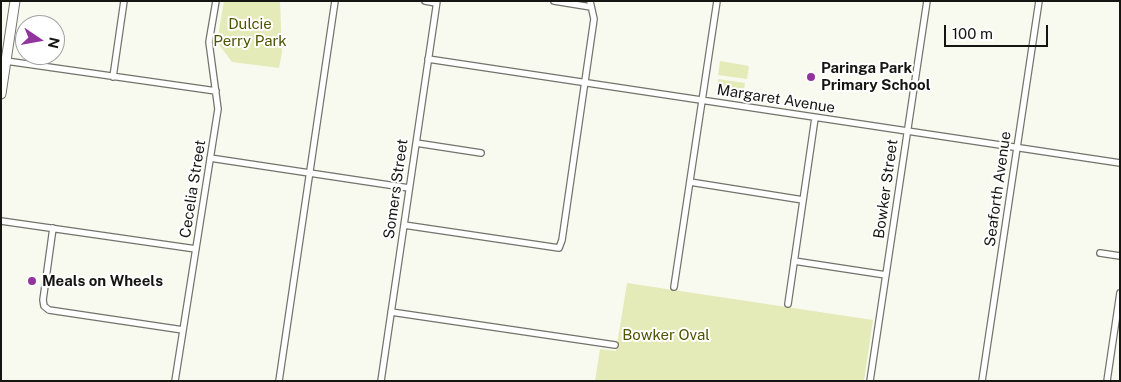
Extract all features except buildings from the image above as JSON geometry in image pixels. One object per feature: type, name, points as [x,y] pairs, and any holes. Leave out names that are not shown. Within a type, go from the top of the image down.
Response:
[{"type":"street","points":[[1,94],[5,56],[15,1]]},
{"type":"street","points":[[114,77],[124,1]]},
{"type":"street","name":"Cecelia Street","points":[[175,381],[218,109],[209,42],[216,1]]},
{"type":"street","points":[[279,381],[335,1]]},
{"type":"street","points":[[424,1],[437,2]]},
{"type":"street","points":[[404,224],[559,248],[562,240],[594,19],[590,4],[554,1]]},
{"type":"street","points":[[674,287],[717,1]]},
{"type":"street","name":"Bowker Street","points":[[870,381],[927,1]]},
{"type":"street","name":"Seaforth Avenue","points":[[982,381],[1039,1]]},
{"type":"street","name":"Somers Street","points":[[381,381],[437,2]]},
{"type":"street","points":[[5,56],[114,77],[216,92]]},
{"type":"street","name":"Margaret Avenue","points":[[428,60],[1120,163]]},
{"type":"street","points":[[788,304],[814,118]]},
{"type":"street","points":[[416,143],[481,153]]},
{"type":"street","points":[[210,158],[409,188]]},
{"type":"street","points":[[690,182],[803,200]]},
{"type":"street","points":[[1,221],[196,249]]},
{"type":"street","points":[[53,228],[43,300],[44,306],[49,310],[183,330]]},
{"type":"street","points":[[1100,253],[1120,256]]},
{"type":"street","points":[[794,261],[886,275]]},
{"type":"street","points":[[1107,381],[1120,293]]},
{"type":"street","points":[[391,312],[615,345]]},
{"type":"green space","name":"Dulcie Perry Park","points":[[224,1],[280,1],[282,52],[279,68],[232,62],[217,42]]},
{"type":"green space","points":[[720,61],[749,66],[747,79],[718,75]]},
{"type":"green space","points":[[718,79],[745,83],[743,96],[716,92]]},
{"type":"green space","name":"Bowker Oval","points":[[627,283],[873,320],[864,381],[595,381],[600,349],[616,351]]},
{"type":"place","name":"Paringa Park Primary School","points":[[811,77]]},
{"type":"place","name":"Meals on Wheels","points":[[32,281]]}]
